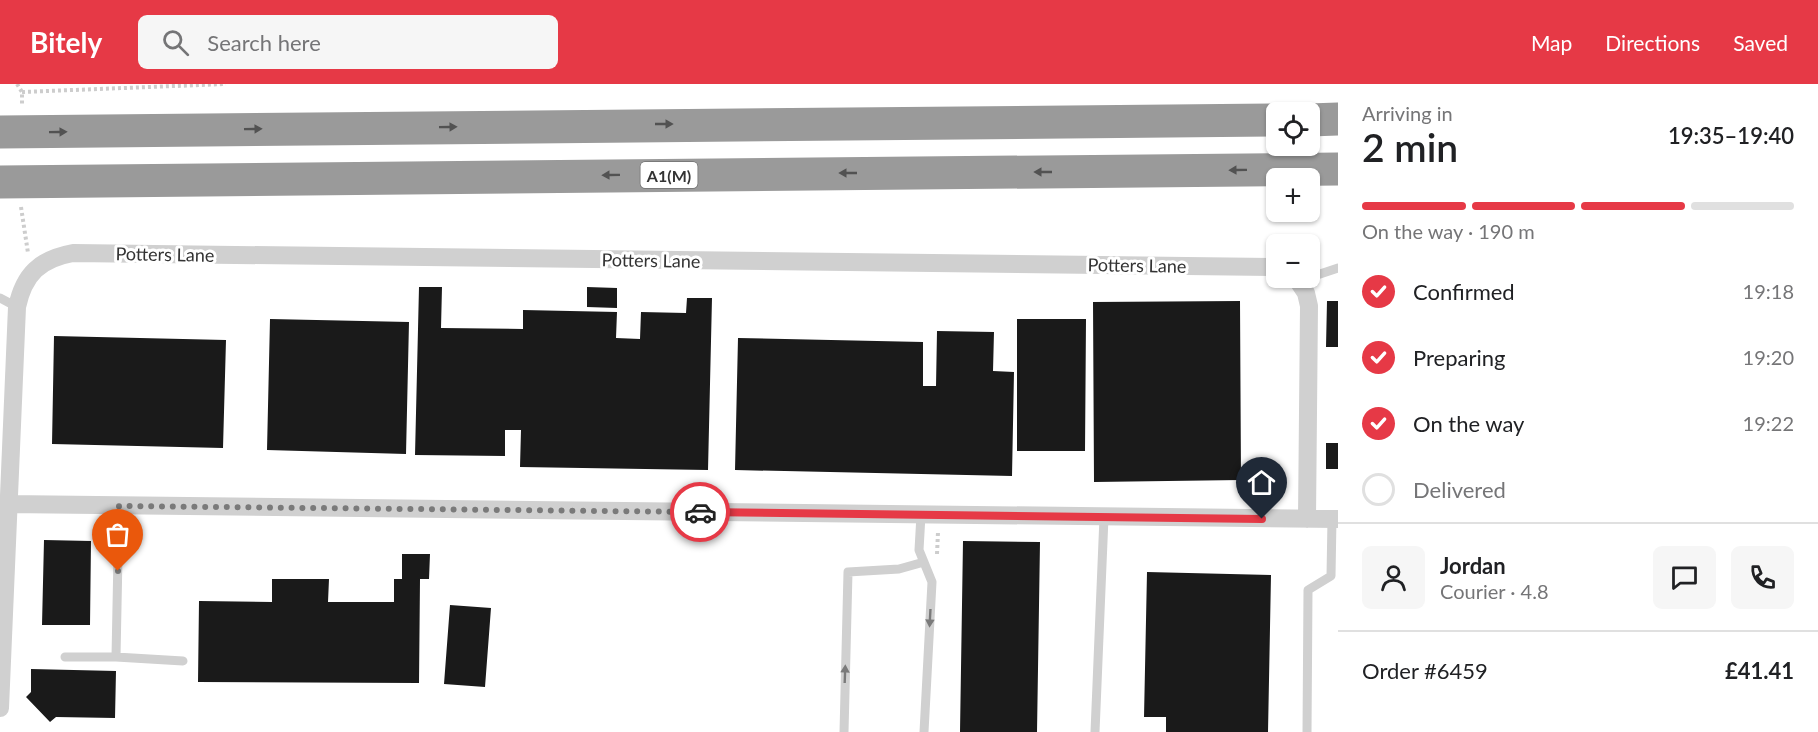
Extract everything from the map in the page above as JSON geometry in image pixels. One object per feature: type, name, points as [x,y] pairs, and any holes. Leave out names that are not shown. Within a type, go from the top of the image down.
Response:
[{"type":"highway","points":[[1320,120],[1338,119]]},
{"type":"highway","points":[[0,132],[1266,120]]},
{"type":"highway","name":"A1(M)","points":[[0,182],[1338,169]]},
{"type":"street","name":"Potters Lane","points":[[31,272],[57,256],[73,253],[1266,267]]},
{"type":"street","points":[[0,708],[17,307],[25,281],[31,272]]},
{"type":"street","points":[[1302,288],[1309,306],[1307,519]]},
{"type":"street","points":[[7,504],[1335,519]]},
{"type":"lane","points":[[1320,273],[1338,268]]},
{"type":"lane","points":[[0,298],[17,307]]},
{"type":"lane","points":[[117,657],[119,506]]},
{"type":"lane","points":[[921,515],[919,550],[932,582],[924,732]]},
{"type":"lane","points":[[1095,732],[1104,517]]},
{"type":"lane","points":[[1307,732],[1308,590],[1331,576],[1335,519]]},
{"type":"lane","points":[[844,732],[848,572],[898,568],[924,561]]},
{"type":"lane","points":[[65,657],[183,661]]},
{"type":"path","points":[[17,84],[22,92],[22,105]]},
{"type":"path","points":[[22,92],[226,84]]},
{"type":"path","points":[[21,206],[31,272]]},
{"type":"building","points":[[419,287],[442,287],[441,328],[523,329],[523,310],[617,312],[616,338],[640,339],[641,312],[686,313],[687,298],[712,298],[708,470],[520,467],[521,430],[505,430],[505,456],[415,455]]},
{"type":"building","points":[[587,287],[617,288],[617,308],[587,307]]},
{"type":"building","points":[[1240,301],[1241,480],[1094,482],[1093,302]]},
{"type":"building","points":[[1327,301],[1338,301],[1338,347],[1326,347]]},
{"type":"building","points":[[270,319],[409,322],[406,454],[267,450]]},
{"type":"building","points":[[1017,319],[1086,319],[1085,451],[1017,451]]},
{"type":"building","points":[[937,331],[994,332],[993,371],[1014,372],[1012,476],[735,470],[738,338],[923,342],[923,386],[936,386]]},
{"type":"building","points":[[54,336],[226,340],[223,448],[52,444]]},
{"type":"building","points":[[1326,443],[1338,443],[1338,469],[1326,469]]},
{"type":"building","points":[[44,540],[91,541],[90,625],[42,625]]},
{"type":"building","points":[[963,541],[1040,542],[1037,732],[960,732]]},
{"type":"building","points":[[402,554],[430,554],[429,579],[420,579],[419,683],[198,682],[199,601],[272,602],[272,579],[329,579],[328,602],[394,602],[394,579],[402,579]]},
{"type":"building","points":[[1147,572],[1271,575],[1268,732],[1166,732],[1166,717],[1144,717]]},
{"type":"building","points":[[450,605],[491,608],[485,687],[444,684]]},
{"type":"building","points":[[31,669],[116,671],[115,718],[56,717],[50,722],[26,697],[31,692]]},
{"type":"way so far","points":[[118,571],[119,506],[700,512]]},
{"type":"route","points":[[700,512],[1262,519]]}]
